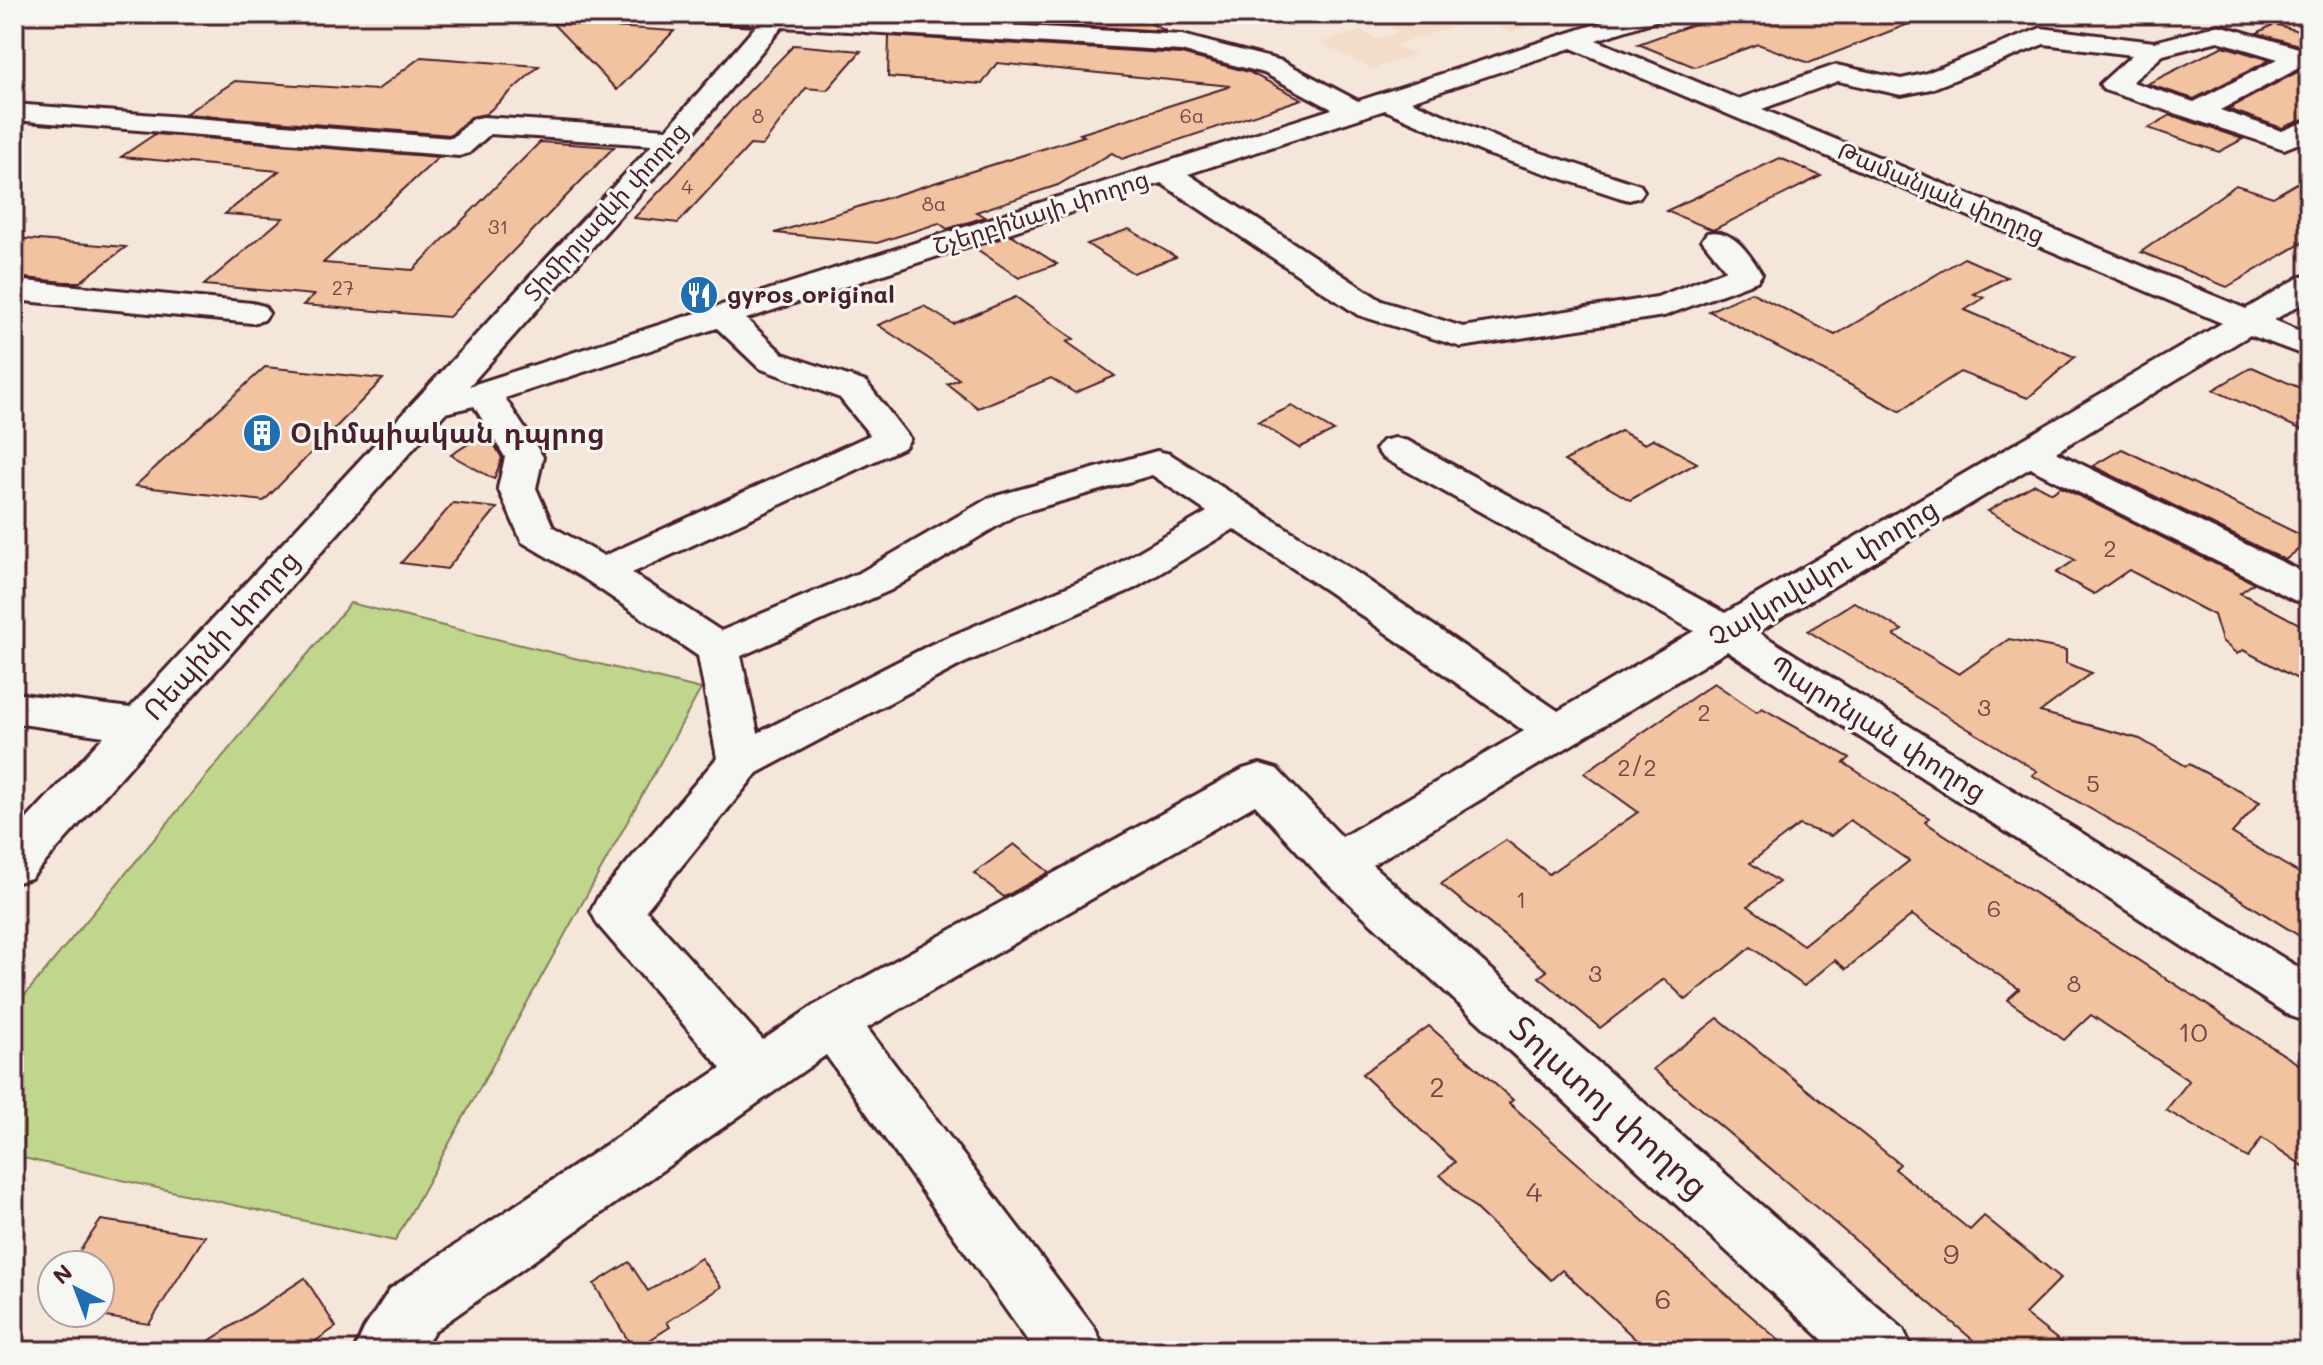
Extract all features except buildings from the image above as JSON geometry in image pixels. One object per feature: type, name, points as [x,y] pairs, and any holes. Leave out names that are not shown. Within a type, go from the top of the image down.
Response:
[{"type":"street","points":[[687,14],[1182,43],[1273,67],[1357,111]]},
{"type":"street","name":"Շչերբինայի փողոց","points":[[428,406],[484,393],[1388,101],[1573,40],[1609,20],[1652,14]]},
{"type":"street","name":"Տիմիրյազևի փողոց","points":[[428,406],[674,138],[778,17]]},
{"type":"street","points":[[1738,108],[1836,73],[1901,87],[1931,81],[2041,36],[2154,50],[2219,33],[2305,58]]},
{"type":"street","name":"Թամանյան փողոց","points":[[1573,40],[2309,347]]},
{"type":"street","points":[[2154,50],[2113,84],[2284,141],[2309,128]]},
{"type":"street","points":[[2196,112],[2305,58]]},
{"type":"street","points":[[1388,101],[1497,148],[1629,191]]},
{"type":"street","points":[[14,112],[459,147],[483,125],[674,138]]},
{"type":"street","points":[[1166,173],[1370,308],[1461,337],[1664,306],[1746,274],[1718,240]]},
{"type":"street","name":"Չայկովսկու փողոց","points":[[1337,863],[2309,285]]},
{"type":"street","points":[[14,290],[252,313]]},
{"type":"street","points":[[602,572],[892,439],[853,390],[771,361],[724,316]]},
{"type":"street","points":[[484,393],[524,457],[517,488],[536,534],[602,572],[718,649],[741,761]]},
{"type":"street","name":"Ռեպինի փողոց","points":[[14,865],[428,406]]},
{"type":"street","name":"Պարոնյան փողոց","points":[[1395,449],[1726,631],[2309,1001]]},
{"type":"street","points":[[2027,452],[2309,591]]},
{"type":"street","points":[[718,649],[876,581],[1003,506],[1157,462],[1345,584],[1557,732]]},
{"type":"street","points":[[759,1073],[616,911],[741,761],[947,654],[1121,579],[1235,512]]},
{"type":"street","points":[[14,708],[139,725]]},
{"type":"street","name":"Տոլստոյ փողոց","points":[[832,1022],[1260,781],[1337,863],[1881,1351]]},
{"type":"street","points":[[386,1351],[412,1310],[832,1022],[1073,1351]]},
{"type":"shaded area","points":[[1428,14],[1441,20],[1460,14],[1541,14],[1552,18],[1510,32],[1479,19],[1395,45],[1415,55],[1373,69],[1319,43],[1360,31],[1378,39],[1401,32],[1368,16]]},
{"type":"green space","points":[[350,603],[701,689],[395,1241],[14,1156],[14,1008]]},
{"type":"place","name":"gyros original","points":[[699,295]]},
{"type":"place","name":"Օլիմպիական դպրոց","points":[[262,433]]}]
